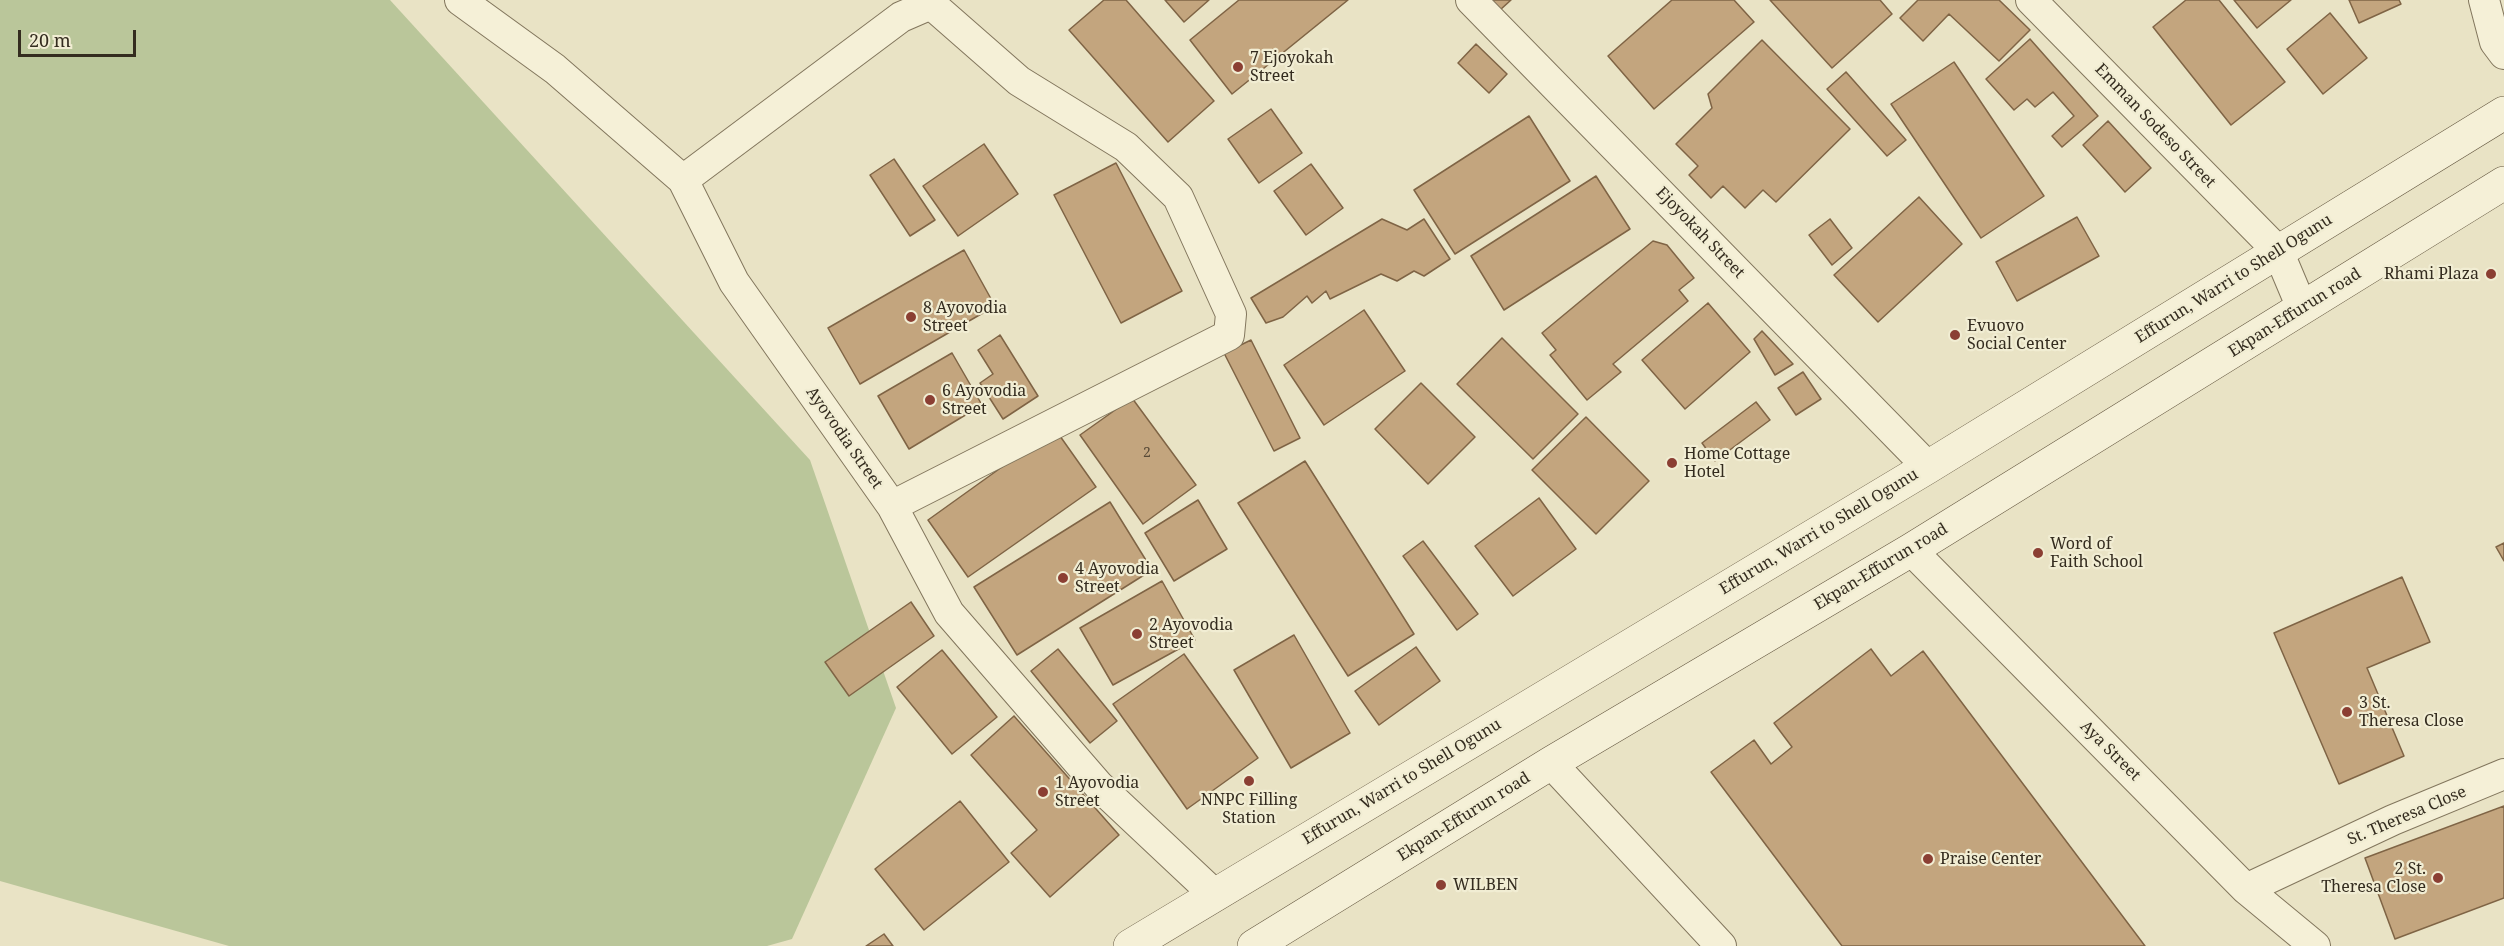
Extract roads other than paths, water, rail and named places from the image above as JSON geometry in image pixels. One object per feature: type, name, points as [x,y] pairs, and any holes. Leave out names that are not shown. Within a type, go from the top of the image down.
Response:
[{"type":"main road","name":"Effurun, Warri to Shell Ogunu","points":[[1130,946],[1928,467],[2504,113]]},
{"type":"main road","name":"Ekpan-Effurun road","points":[[1254,946],[1551,764],[1911,550],[2504,183]]},
{"type":"street","name":"Ayovodia Street","points":[[460,0],[555,69],[683,180],[734,282],[892,506],[949,613],[1099,786],[1215,895]]},
{"type":"street","name":"Ejoyokah Street","points":[[1471,0],[1928,467]]},
{"type":"street","name":"Emman Sodeso Street","points":[[2031,0],[2278,251]]},
{"type":"street","points":[[2484,0],[2495,42],[2504,54]]},
{"type":"street","points":[[683,180],[901,17],[931,4],[1019,81],[1126,147],[1178,197],[1231,314],[1229,335],[892,506]]},
{"type":"street","points":[[2278,251],[2302,308]]},
{"type":"street","name":"Aya Street","points":[[1911,550],[2246,889],[2314,946]]},
{"type":"street","points":[[1551,764],[1721,946]]},
{"type":"street","name":"St. Theresa Close","points":[[2246,889],[2393,820],[2504,774]]},
{"type":"place","name":"7 Ejoyokah Street","points":[[1238,67]]},
{"type":"place","name":"Rhami Plaza","points":[[2491,274]]},
{"type":"place","name":"8 Ayovodia Street","points":[[911,317]]},
{"type":"place","name":"Evuovo Social Center","points":[[1955,335]]},
{"type":"place","name":"6 Ayovodia Street","points":[[930,400]]},
{"type":"place","name":"Home Cottage Hotel","points":[[1672,463]]},
{"type":"place","name":"Word of Faith School","points":[[2038,553]]},
{"type":"place","name":"4 Ayovodia Street","points":[[1063,578]]},
{"type":"place","name":"2 Ayovodia Street","points":[[1137,634]]},
{"type":"place","name":"3 St. Theresa Close","points":[[2347,712]]},
{"type":"place","name":"NNPC Filling Station","points":[[1249,781]]},
{"type":"place","name":"1 Ayovodia Street","points":[[1043,792]]},
{"type":"place","name":"Praise Center","points":[[1928,859]]},
{"type":"place","name":"2 St. Theresa Close","points":[[2438,878]]},
{"type":"place","name":"WILBEN","points":[[1441,885]]}]
